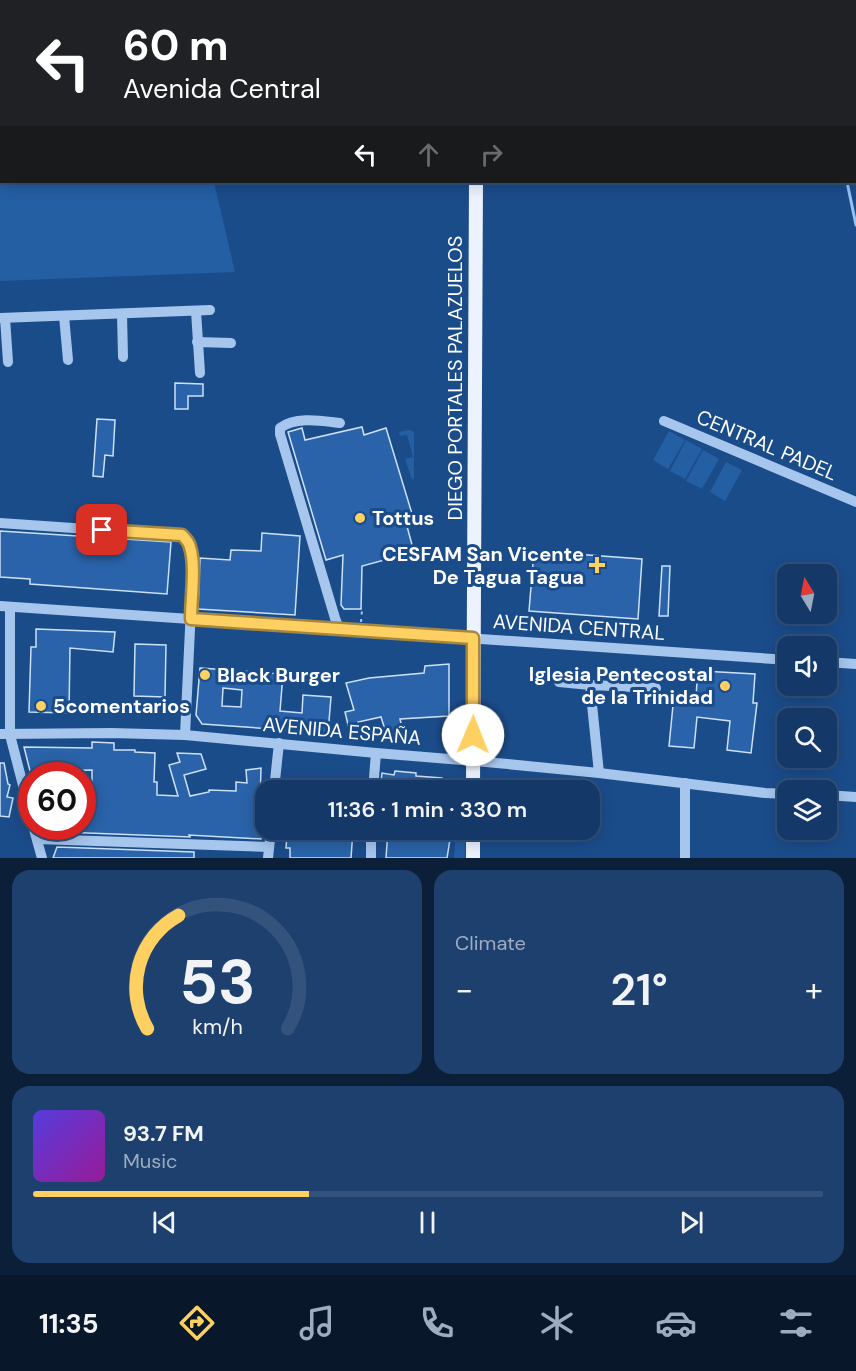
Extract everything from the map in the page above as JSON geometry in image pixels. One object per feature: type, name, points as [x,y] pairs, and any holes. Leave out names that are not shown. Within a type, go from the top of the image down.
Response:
[{"type":"main road","name":"DIEGO PORTALES PALAZUELOS","points":[[473,780],[476,183]]},
{"type":"main road","points":[[473,840],[473,858]]},
{"type":"street","points":[[8,362],[3,318],[210,310]]},
{"type":"street","points":[[196,311],[200,373]]},
{"type":"street","points":[[122,314],[123,357]]},
{"type":"street","points":[[64,316],[68,360]]},
{"type":"street","points":[[197,342],[231,343]]},
{"type":"street","name":"CENTRAL PADEL","points":[[664,421],[856,502]]},
{"type":"street","points":[[339,629],[280,429],[284,425],[295,422],[340,423]]},
{"type":"street","points":[[0,523],[182,535],[190,546],[193,565],[185,735]]},
{"type":"street","name":"AVENIDA CENTRAL","points":[[5,607],[777,659]]},
{"type":"street","points":[[5,607],[5,734],[18,775]]},
{"type":"street","points":[[837,663],[856,664]]},
{"type":"street","points":[[559,682],[656,688]]},
{"type":"street","points":[[590,685],[599,772]]},
{"type":"street","name":"AVENIDA ESPAÑA","points":[[5,734],[185,735],[599,772],[777,794]]},
{"type":"street","points":[[275,780],[279,743]]},
{"type":"street","points":[[374,780],[376,753]]},
{"type":"street","points":[[685,783],[685,858]]},
{"type":"street","points":[[837,795],[856,796]]},
{"type":"street","points":[[37,840],[42,858]]},
{"type":"street","points":[[54,840],[269,853]]},
{"type":"street","points":[[371,840],[371,858]]},
{"type":"path","points":[[361,619],[362,610]]},
{"type":"shaded area","points":[[0,183],[214,183],[235,272],[0,281]]},
{"type":"shaded area","points":[[409,430],[414,433],[414,479],[412,480],[405,459],[413,457],[407,435],[400,436],[399,432]]},
{"type":"shaded area","points":[[669,431],[685,440],[668,469],[653,460]]},
{"type":"shaded area","points":[[686,440],[702,449],[685,479],[670,471]]},
{"type":"shaded area","points":[[703,450],[719,459],[702,489],[686,481]]},
{"type":"shaded area","points":[[726,462],[742,470],[725,501],[710,492]]},
{"type":"shaded area","points":[[455,840],[465,840],[465,858],[454,858]]},
{"type":"building","points":[[175,383],[203,384],[203,396],[188,396],[188,409],[175,409]]},
{"type":"building","points":[[97,419],[115,420],[113,456],[105,455],[103,477],[93,476]]},
{"type":"building","name":"Tottus","points":[[362,427],[364,435],[386,428],[413,517],[405,519],[414,552],[362,566],[361,609],[344,609],[341,605],[343,555],[326,560],[288,432],[302,428],[305,440]]},
{"type":"building","points":[[0,531],[171,542],[167,594],[30,584],[30,579],[0,577]]},
{"type":"building","points":[[262,533],[300,536],[295,615],[198,609],[200,558],[230,560],[231,550],[261,551]]},
{"type":"building","points":[[534,551],[642,559],[638,619],[529,611]]},
{"type":"building","points":[[662,566],[670,566],[668,616],[659,616]]},
{"type":"building","points":[[36,629],[115,632],[113,652],[70,648],[69,713],[29,712],[31,647],[36,647]]},
{"type":"building","points":[[135,644],[166,645],[165,697],[134,696]]},
{"type":"building","points":[[449,664],[449,716],[400,719],[404,737],[387,736],[381,717],[358,722],[361,734],[350,733],[345,712],[354,710],[346,683],[369,678],[424,673],[425,666]]},
{"type":"building","points":[[200,668],[283,674],[280,711],[302,713],[303,695],[331,697],[328,733],[202,724],[196,715]],"holes":[[[223,688],[242,690],[241,707],[222,706]]]},
{"type":"building","points":[[702,671],[755,674],[753,703],[757,703],[751,753],[727,750],[730,721],[697,717],[694,748],[669,746],[674,695],[696,697],[697,682],[701,682]]},
{"type":"building","points":[[92,742],[114,743],[114,750],[155,753],[154,782],[157,782],[157,795],[178,796],[169,765],[180,762],[177,753],[201,754],[206,769],[184,775],[190,796],[209,792],[209,790],[236,791],[236,782],[247,783],[246,770],[261,768],[261,780],[255,780],[255,839],[96,833],[96,762],[28,762],[24,747],[92,748]]},
{"type":"building","points":[[0,763],[4,763],[10,785],[7,797],[13,798],[9,817],[0,816]]},
{"type":"building","points":[[395,771],[416,773],[416,776],[442,778],[442,780],[381,780],[382,773],[394,775]]},
{"type":"building","points":[[287,840],[352,840],[351,858],[290,858],[290,848],[286,848]]},
{"type":"building","points":[[387,840],[450,840],[447,858],[386,858]]},
{"type":"building","points":[[57,847],[194,852],[194,858],[53,858]]},
{"type":"waterway","points":[[847,183],[856,225]]},
{"type":"place","name":"Tottus","points":[[360,518]]},
{"type":"place","name":"CESFAM San Vicente De Tagua Tagua","points":[[597,565]]},
{"type":"place","name":"Black Burger","points":[[205,675]]},
{"type":"place","name":"Iglesia Pentecostal de la Trinidad","points":[[725,686]]},
{"type":"place","name":"5comentarios","points":[[41,706]]},
{"type":"route","points":[[102,530],[182,535],[187,539],[193,565],[191,619],[473,638],[473,735]]}]
